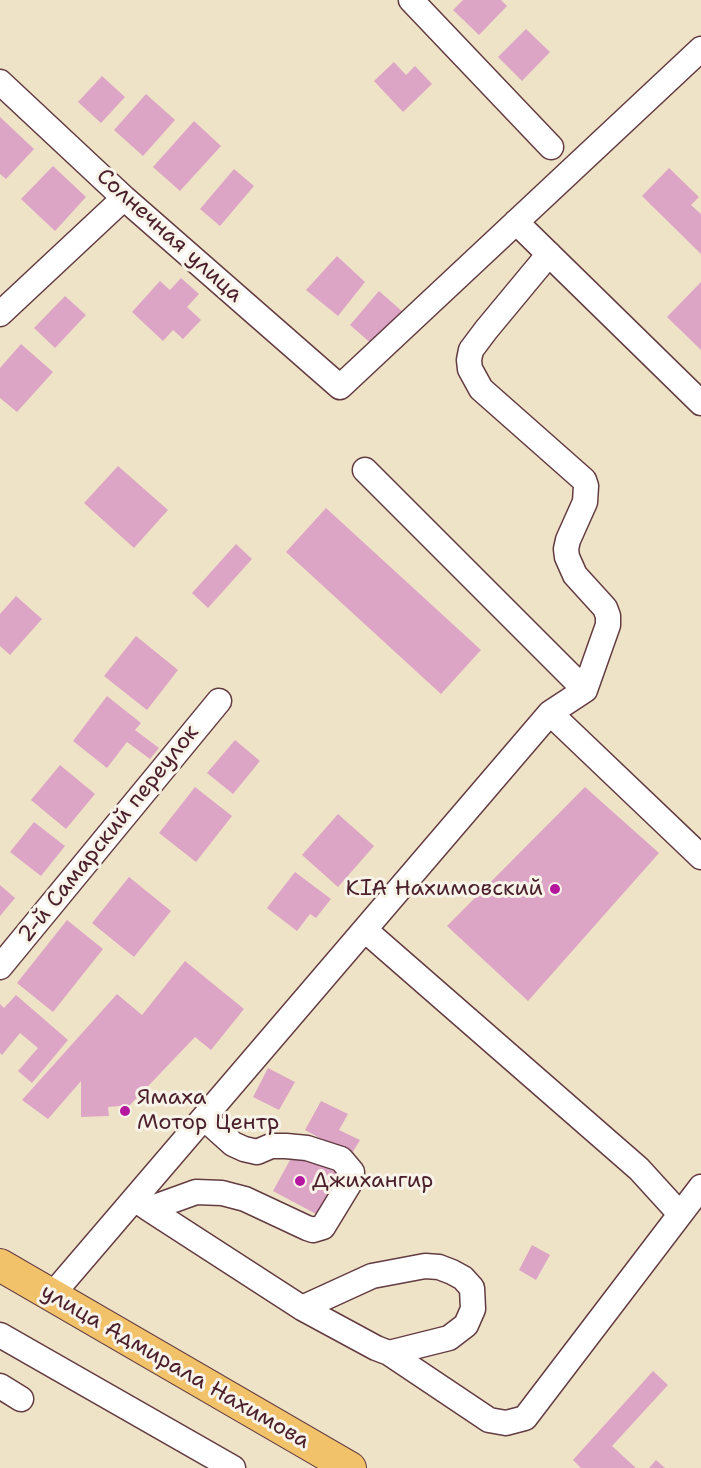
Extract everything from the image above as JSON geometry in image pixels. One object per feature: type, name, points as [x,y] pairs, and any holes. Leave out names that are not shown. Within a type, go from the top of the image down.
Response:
[{"type":"main road","name":"улица Адмирала Нахимова","points":[[0,1265],[350,1468]]},
{"type":"street","points":[[411,0],[551,147]]},
{"type":"street","points":[[701,49],[516,222],[701,403]]},
{"type":"street","name":"Солнечная улица","points":[[0,82],[124,198],[340,387],[516,222]]},
{"type":"street","points":[[0,314],[124,198]]},
{"type":"street","points":[[52,1295],[142,1204],[204,1118],[550,712],[585,690],[608,625],[608,616],[605,608],[575,575],[567,557],[568,540],[585,502],[584,480],[482,389],[470,369],[471,350],[549,254]]},
{"type":"street","points":[[365,470],[585,690]]},
{"type":"street","name":"2-й Самарский переулок","points":[[0,967],[219,701]]},
{"type":"street","points":[[550,712],[701,857]]},
{"type":"street","points":[[365,930],[639,1169],[681,1214]]},
{"type":"street","points":[[142,1204],[196,1192],[216,1192],[245,1199],[307,1228],[323,1227],[351,1180],[352,1172],[342,1159],[307,1148],[271,1146],[257,1152],[244,1149],[233,1144],[204,1118]]},
{"type":"street","points":[[142,1204],[302,1308],[389,1353],[489,1420],[506,1423],[525,1418],[701,1187]]},
{"type":"street","points":[[302,1308],[372,1276],[425,1266],[439,1267],[452,1272],[463,1278],[472,1288],[473,1309],[465,1325],[449,1338],[389,1353]]},
{"type":"street","points":[[0,1335],[233,1468]]},
{"type":"street","points":[[0,1386],[21,1399]]},
{"type":"building","points":[[463,0],[501,0],[507,6],[479,35],[453,10]]},
{"type":"building","points":[[526,29],[550,52],[522,81],[498,57]]},
{"type":"building","points":[[394,62],[406,75],[415,66],[432,84],[403,112],[374,81]]},
{"type":"building","points":[[102,76],[125,97],[101,123],[78,102]]},
{"type":"building","points":[[146,94],[175,120],[143,156],[114,130]]},
{"type":"building","points":[[0,117],[34,149],[6,179],[0,174]]},
{"type":"building","points":[[194,121],[221,146],[180,191],[153,167]]},
{"type":"building","points":[[53,166],[86,197],[55,231],[21,199]]},
{"type":"building","points":[[669,168],[699,197],[691,205],[701,214],[701,254],[642,196]]},
{"type":"building","points":[[234,169],[254,186],[220,226],[200,209]]},
{"type":"building","points":[[337,256],[365,282],[338,316],[306,290]]},
{"type":"building","points":[[181,278],[199,294],[187,307],[201,320],[183,339],[173,330],[163,341],[132,312],[160,281],[170,290]]},
{"type":"building","points":[[701,282],[701,350],[667,317]]},
{"type":"building","points":[[379,291],[403,312],[374,346],[350,325]]},
{"type":"building","points":[[65,296],[86,315],[55,348],[34,328]]},
{"type":"building","points":[[21,344],[53,372],[17,412],[0,398],[0,368]]},
{"type":"building","points":[[118,466],[168,510],[134,548],[84,503]]},
{"type":"building","points":[[326,508],[481,650],[441,694],[286,552]]},
{"type":"building","points":[[236,544],[252,559],[208,608],[192,593]]},
{"type":"building","points":[[16,596],[42,619],[10,655],[0,646],[0,614]]},
{"type":"building","points":[[136,636],[178,670],[147,710],[104,676]]},
{"type":"building","points":[[107,696],[141,723],[135,730],[159,748],[150,759],[127,742],[107,768],[73,741]]},
{"type":"building","points":[[235,740],[260,761],[233,794],[207,773]]},
{"type":"building","points":[[60,765],[95,794],[66,829],[31,800]]},
{"type":"building","points":[[195,787],[232,816],[196,862],[159,833]]},
{"type":"building","name":"KIA Нахимовский","points":[[585,787],[659,853],[528,1001],[447,926]]},
{"type":"building","points":[[338,814],[374,846],[338,887],[302,855]]},
{"type":"building","points":[[34,822],[65,846],[41,876],[10,852]]},
{"type":"building","points":[[295,872],[331,899],[316,918],[310,914],[297,931],[267,908]]},
{"type":"building","points":[[129,877],[171,911],[134,957],[92,923]]},
{"type":"building","points":[[0,885],[15,898],[0,916]]},
{"type":"building","points":[[67,920],[103,949],[53,1012],[17,983]]},
{"type":"building","points":[[185,961],[244,1009],[211,1050],[195,1037],[130,1105],[108,1107],[109,1116],[81,1117],[81,1081],[48,1119],[22,1100],[117,994],[142,1015]]},
{"type":"building","points":[[16,995],[68,1040],[32,1083],[18,1071],[38,1048],[20,1033],[2,1055],[0,1053],[0,1004],[4,1008]]},
{"type":"building","points":[[268,1068],[295,1082],[279,1110],[253,1097]]},
{"type":"building","points":[[321,1101],[348,1114],[339,1130],[360,1140],[351,1155],[305,1130]]},
{"type":"building","points":[[295,1151],[339,1174],[318,1215],[273,1191]]},
{"type":"building","points":[[532,1245],[550,1255],[536,1280],[519,1270]]},
{"type":"building","points":[[653,1371],[668,1385],[612,1446],[636,1468],[581,1468],[573,1460]]},
{"type":"building","points":[[656,1460],[665,1468],[649,1468]]},
{"type":"place","name":"KIA Нахимовский","points":[[555,889]]},
{"type":"place","name":"Ямаха Мотор Центр","points":[[125,1111]]},
{"type":"place","name":"Джихангир","points":[[300,1181]]}]
